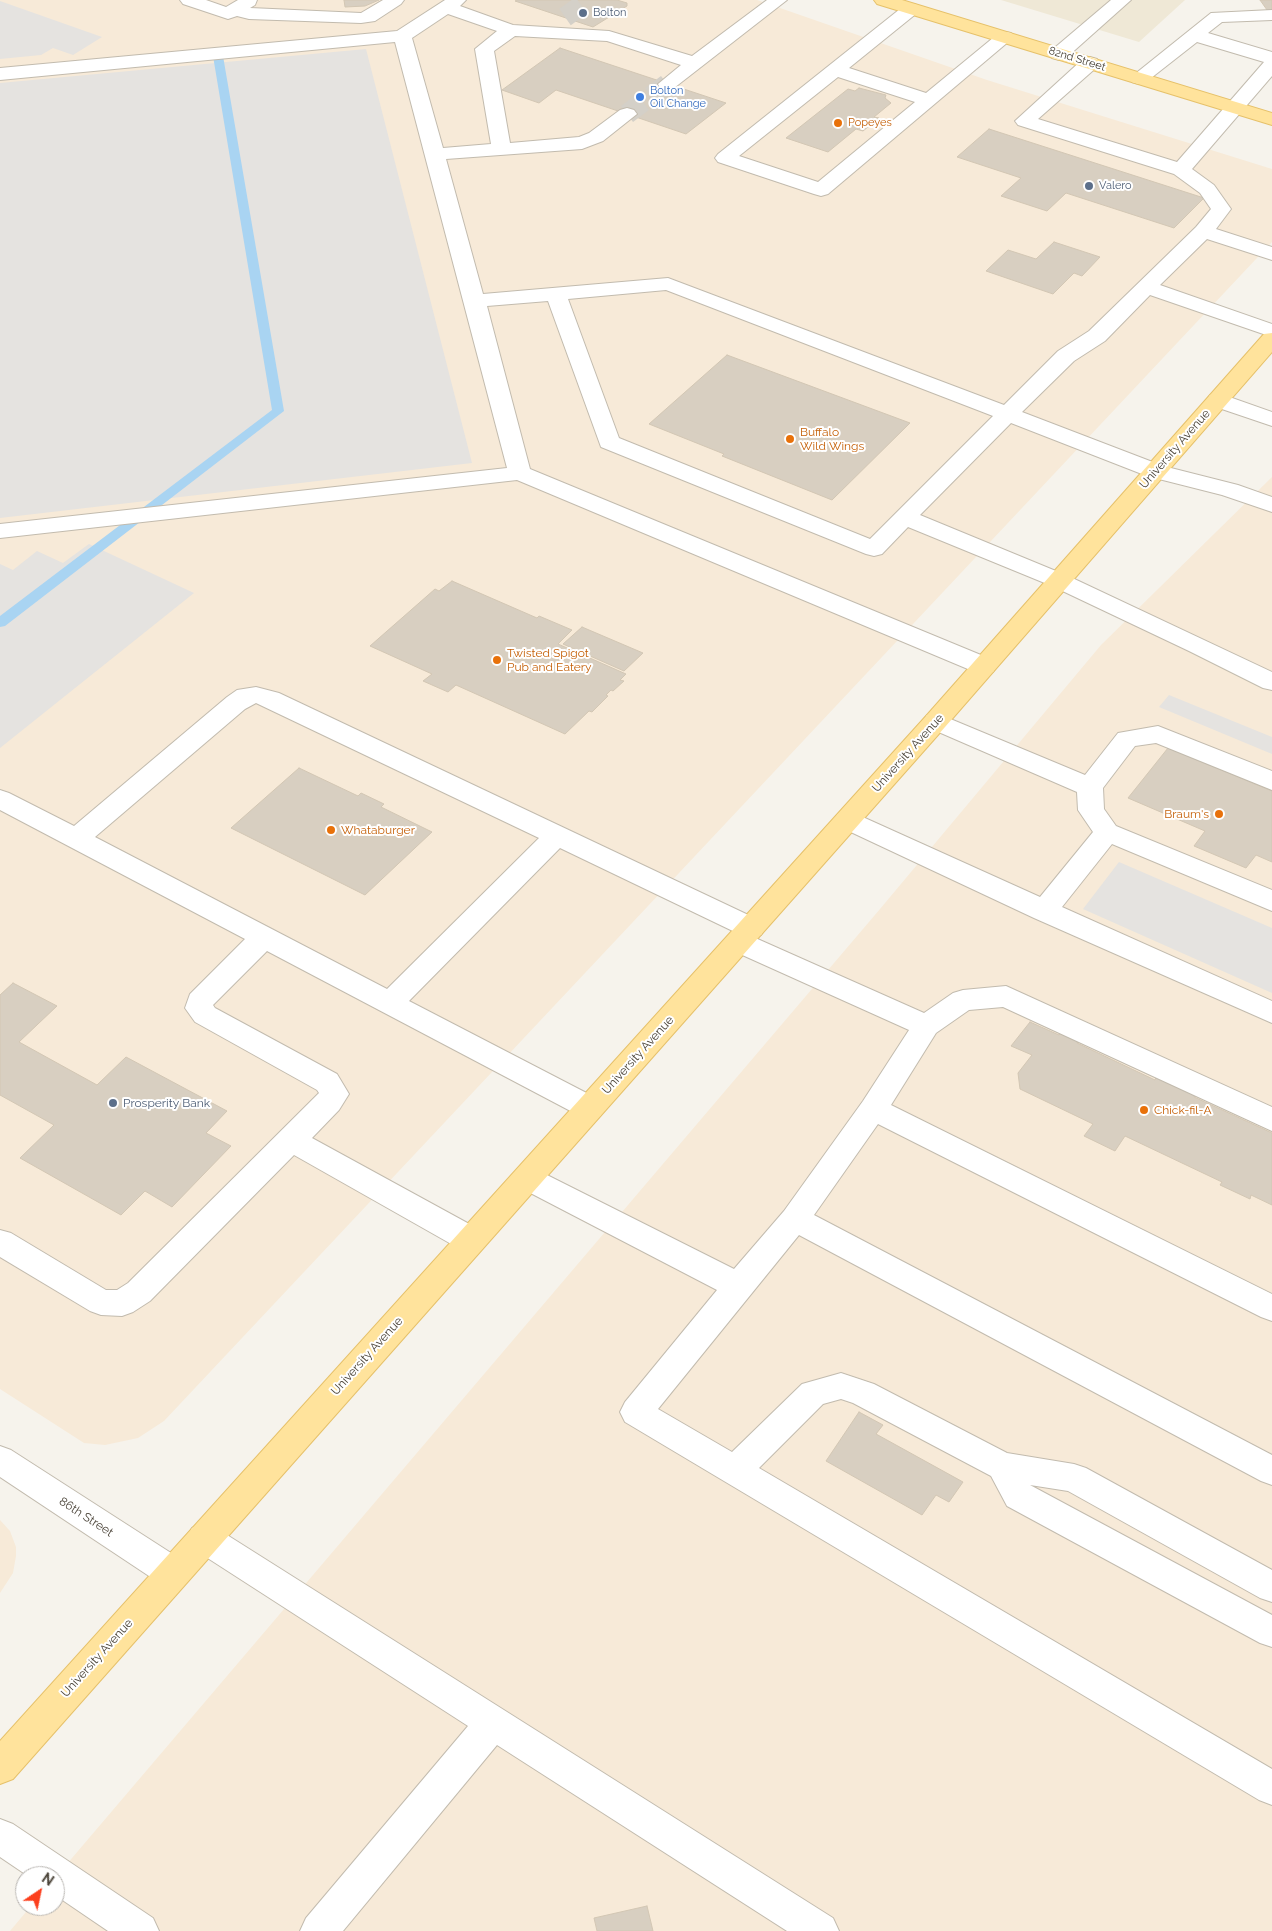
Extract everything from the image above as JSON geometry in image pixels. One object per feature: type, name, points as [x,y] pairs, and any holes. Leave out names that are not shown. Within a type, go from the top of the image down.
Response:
[{"type":"main road","name":"82nd Street","points":[[883,0],[1272,119]]},
{"type":"main road","name":"University Avenue","points":[[0,1767],[936,721],[1272,339]]},
{"type":"street","points":[[189,0],[228,14],[243,5],[250,14],[361,18],[369,17],[395,0]]},
{"type":"street","points":[[667,84],[778,0]]},
{"type":"street","points":[[1059,54],[1122,0]]},
{"type":"street","points":[[0,74],[402,36],[451,4],[511,30],[609,36],[694,63]]},
{"type":"street","points":[[912,9],[725,158],[821,190],[1005,37]]},
{"type":"street","points":[[1138,78],[1216,17],[1271,15]]},
{"type":"street","points":[[540,33],[564,17]]},
{"type":"street","points":[[502,150],[484,49],[511,30]]},
{"type":"street","points":[[1194,35],[1272,58]]},
{"type":"street","points":[[402,36],[520,473]]},
{"type":"street","points":[[556,294],[609,442],[874,548],[1066,356],[1097,336],[1203,231],[1221,209],[1207,189],[1180,170],[1025,121],[1090,63]]},
{"type":"street","points":[[1180,170],[1236,108],[1272,64]]},
{"type":"street","points":[[835,70],[929,100]]},
{"type":"street","points":[[434,154],[582,144],[596,137],[626,114]]},
{"type":"street","points":[[1203,231],[1272,254]]},
{"type":"street","points":[[474,301],[668,284],[1155,471],[1230,490],[1272,505]]},
{"type":"street","points":[[1146,287],[1272,331]]},
{"type":"street","points":[[1218,400],[1272,419]]},
{"type":"street","points":[[0,531],[520,473],[984,666]]},
{"type":"street","points":[[904,517],[1060,581],[1198,645],[1272,682]]},
{"type":"street","points":[[76,839],[236,703],[246,696],[256,695],[270,699],[556,835],[745,935],[926,1026]]},
{"type":"street","points":[[936,721],[1090,787]]},
{"type":"street","points":[[1272,781],[1158,734],[1127,739],[1090,787],[1091,810],[1107,832],[1272,901]]},
{"type":"street","points":[[0,799],[590,1108]]},
{"type":"street","points":[[847,820],[1272,1013]]},
{"type":"street","points":[[1044,911],[1107,832]]},
{"type":"street","points":[[390,1004],[556,835]]},
{"type":"street","points":[[0,1242],[102,1302],[122,1303],[139,1292],[329,1102],[334,1094],[327,1082],[204,1015],[198,1008],[200,1001],[264,937]]},
{"type":"street","points":[[1272,1120],[1006,996],[963,1000],[926,1026],[873,1110],[795,1219],[636,1412],[1272,1788]]},
{"type":"street","points":[[873,1110],[1272,1308]]},
{"type":"street","points":[[291,1140],[472,1240]]},
{"type":"street","points":[[527,1178],[738,1286]]},
{"type":"street","points":[[795,1219],[1272,1471]]},
{"type":"street","points":[[735,1470],[813,1393],[841,1386],[863,1393],[1002,1466],[1074,1478],[1272,1587]]},
{"type":"street","name":"86th Street","points":[[0,1460],[173,1573]]},
{"type":"street","points":[[1002,1466],[1019,1496],[1272,1632]]},
{"type":"street","points":[[204,1538],[820,1931]]},
{"type":"street","points":[[319,1931],[494,1722]]},
{"type":"street","points":[[0,1836],[140,1931]]},
{"type":"shaded area","points":[[0,0],[757,0],[987,80],[1272,169],[1272,242],[164,1421],[138,1438],[105,1445],[84,1443],[0,1389]]},
{"type":"shaded area","points":[[1001,0],[1185,0],[1139,42]]},
{"type":"shaded area","points":[[0,1],[102,37],[73,55],[53,48],[41,55],[0,59]]},
{"type":"shaded area","points":[[366,49],[472,463],[0,518],[0,83]]},
{"type":"shaded area","points":[[1272,477],[1272,1931],[10,1931],[23,1916],[65,1916],[65,1866],[880,909],[1101,645]]},
{"type":"shaded area","points":[[89,544],[194,593],[0,748],[0,564],[13,570],[37,551],[63,563]]},
{"type":"shaded area","points":[[1169,695],[1272,737],[1272,754],[1159,707]]},
{"type":"shaded area","points":[[1119,862],[1272,928],[1272,993],[1083,909]]},
{"type":"shaded area","points":[[0,1520],[10,1531],[16,1547],[16,1556],[13,1573],[0,1593]]},
{"type":"building","points":[[344,0],[379,0],[365,6],[345,7]]},
{"type":"building","name":"Bolton","points":[[617,0],[627,3],[627,6],[593,27],[515,1]]},
{"type":"building","points":[[1260,0],[1272,0],[1272,17]]},
{"type":"building","name":"Bolton Oil Change","points":[[560,48],[726,103],[686,134],[556,90],[539,103],[502,90]]},
{"type":"building","name":"Popeyes","points":[[859,88],[886,95],[885,98],[891,103],[874,117],[879,118],[863,131],[856,129],[828,152],[786,138],[848,89],[855,91]]},
{"type":"building","name":"Valero","points":[[989,129],[1204,198],[1174,228],[1066,193],[1047,211],[1001,196],[1021,178],[957,157]]},
{"type":"building","points":[[1054,242],[1100,257],[1082,276],[1074,273],[1053,294],[986,271],[1008,250],[1036,259]]},
{"type":"building","name":"Buffalo Wild Wings","points":[[727,355],[910,423],[832,500],[722,456],[724,454],[649,424]]},
{"type":"building","name":"Twisted Spigot Pub and Eatery","points":[[452,581],[537,618],[539,616],[572,630],[558,644],[626,674],[620,680],[624,681],[613,691],[611,690],[606,695],[608,696],[592,712],[589,711],[565,734],[456,685],[448,692],[423,681],[432,674],[370,646],[435,589],[439,591]]},
{"type":"building","points":[[582,627],[643,653],[624,671],[563,644]]},
{"type":"building","name":"Braum's","points":[[1168,748],[1272,791],[1272,862],[1256,855],[1246,868],[1194,846],[1205,831],[1128,798]]},
{"type":"building","name":"Whataburger","points":[[299,768],[358,796],[361,793],[384,804],[381,807],[432,832],[365,895],[231,828]]},
{"type":"building","name":"Prosperity Bank","points":[[13,983],[57,1006],[19,1042],[97,1085],[126,1057],[227,1111],[206,1133],[231,1146],[172,1207],[145,1191],[121,1215],[20,1158],[54,1125],[0,1095],[0,995]]},
{"type":"building","name":"Chick-fil-A","points":[[1030,1022],[1059,1035],[1061,1032],[1079,1040],[1077,1043],[1155,1080],[1156,1077],[1195,1095],[1194,1097],[1272,1133],[1272,1205],[1251,1195],[1250,1199],[1220,1185],[1222,1182],[1125,1136],[1115,1151],[1084,1136],[1093,1124],[1020,1089],[1018,1073],[1032,1055],[1011,1046]]},
{"type":"building","points":[[859,1412],[883,1425],[876,1434],[963,1482],[949,1502],[936,1495],[922,1515],[826,1461]]},
{"type":"building","points":[[647,1906],[653,1931],[597,1931],[594,1918]]},
{"type":"waterway","points":[[0,623],[278,411],[218,56]]},
{"type":"tunnel","points":[[565,17],[589,0]]},
{"type":"tunnel","points":[[627,114],[667,84]]},
{"type":"place","name":"Bolton","points":[[583,13]]},
{"type":"place","name":"Bolton Oil Change","points":[[640,97]]},
{"type":"place","name":"Popeyes","points":[[838,123]]},
{"type":"place","name":"Valero","points":[[1089,186]]},
{"type":"place","name":"Buffalo Wild Wings","points":[[790,439]]},
{"type":"place","name":"Twisted Spigot Pub and Eatery","points":[[497,660]]},
{"type":"place","name":"Braum's","points":[[1219,814]]},
{"type":"place","name":"Whataburger","points":[[331,830]]},
{"type":"place","name":"Prosperity Bank","points":[[113,1103]]},
{"type":"place","name":"Chick-fil-A","points":[[1144,1110]]}]
